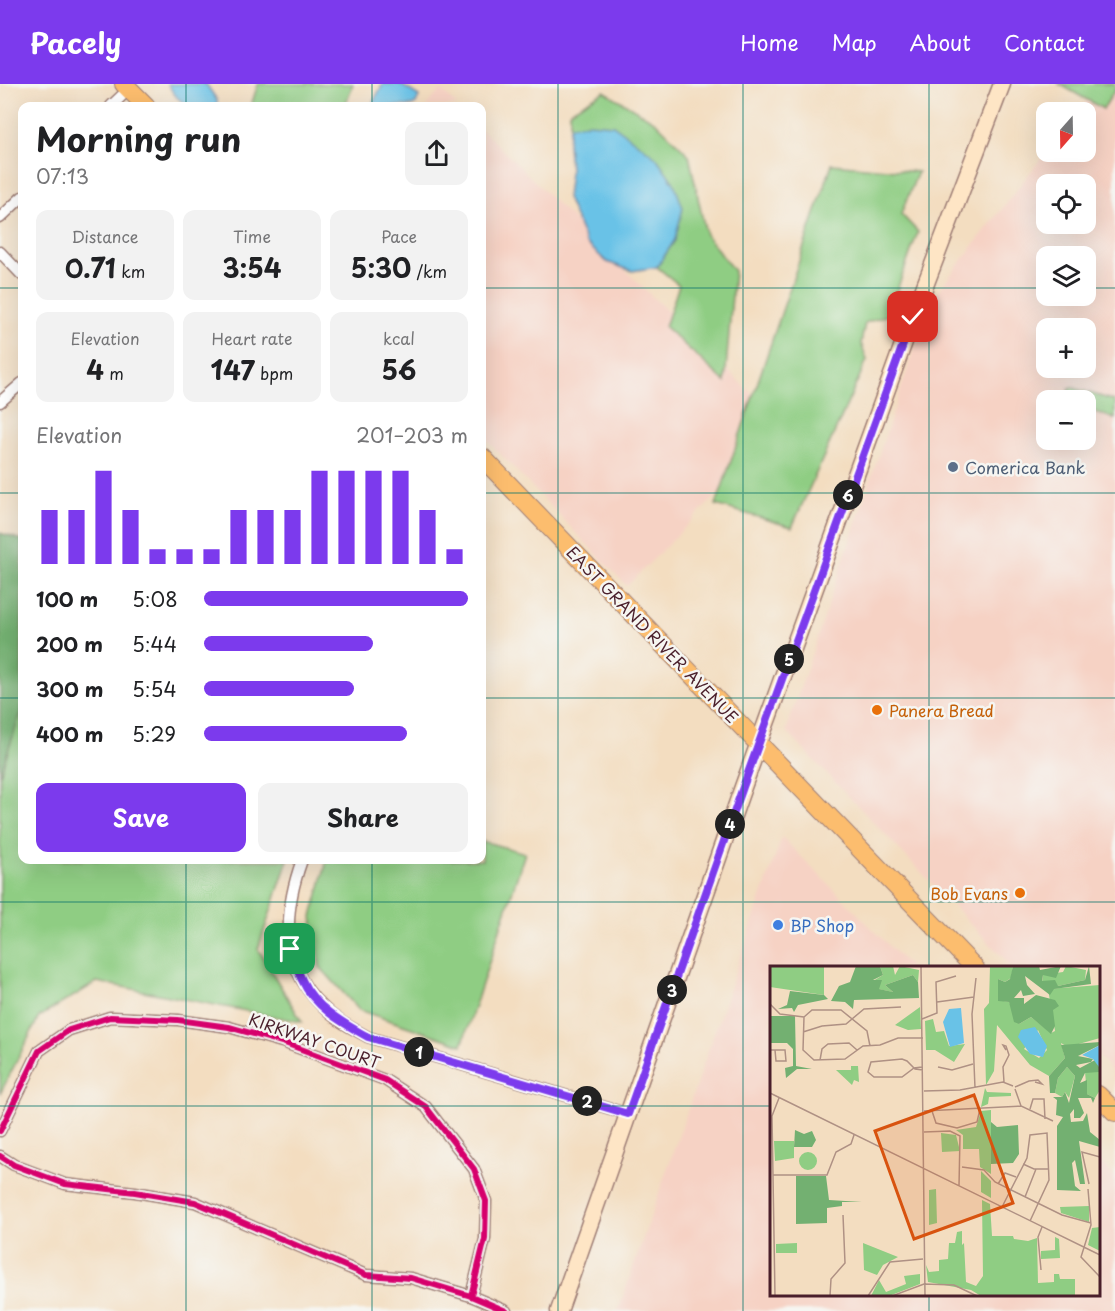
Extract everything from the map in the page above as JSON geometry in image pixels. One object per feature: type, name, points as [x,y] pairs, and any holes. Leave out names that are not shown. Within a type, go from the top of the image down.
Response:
[{"type":"main road","points":[[559,1311],[758,744],[913,317],[1002,84]]},
{"type":"main road","points":[[127,87],[142,102]]},
{"type":"main road","name":"EAST GRAND RIVER AVENUE","points":[[486,461],[973,966]]},
{"type":"main road","points":[[1100,1097],[1115,1112]]},
{"type":"street","points":[[114,102],[127,87]]},
{"type":"street","points":[[0,218],[18,200]]},
{"type":"street","points":[[0,252],[18,271]]},
{"type":"street","points":[[0,402],[18,386]]},
{"type":"street","points":[[301,864],[294,882],[288,917],[290,949],[303,982],[321,1006],[341,1022],[368,1037],[628,1114]]},
{"type":"street","name":"KIRKWAY COURT","points":[[0,1131],[39,1051],[69,1030],[110,1017],[178,1020],[229,1027],[282,1042],[385,1080],[426,1107],[474,1169],[486,1201],[485,1239],[471,1296]]},
{"type":"street","points":[[0,1156],[14,1165],[65,1184],[195,1202],[366,1275],[411,1278],[471,1296],[506,1311]]},
{"type":"shaded area","points":[[1100,84],[1115,84],[1115,1075],[1100,1058],[1100,966],[1011,966],[786,731],[931,300],[1038,162],[1096,162],[1096,102],[1085,102]]},
{"type":"shaded area","points":[[441,90],[453,102],[430,102]]},
{"type":"shaded area","points":[[486,134],[754,396],[724,488],[627,586],[486,439]]},
{"type":"shaded area","points":[[782,837],[909,966],[770,966],[770,1296],[1100,1296],[1100,1161],[1115,1177],[1115,1311],[618,1311]]},
{"type":"green space","points":[[258,84],[353,84],[346,102],[252,102]]},
{"type":"green space","points":[[1059,84],[1115,84],[1115,90],[1103,109],[1096,105],[1096,102],[1091,102]]},
{"type":"green space","points":[[604,91],[656,122],[689,155],[706,235],[734,271],[725,382],[665,327],[679,285],[657,267],[675,240],[588,123],[570,126],[570,111]]},
{"type":"green space","points":[[832,164],[918,172],[901,214],[918,232],[888,315],[865,323],[861,343],[867,360],[792,527],[716,505]]},
{"type":"green space","points":[[1096,395],[1115,401],[1115,419],[1096,412]]},
{"type":"green space","points":[[0,533],[18,539],[18,721],[0,775]]},
{"type":"green space","points":[[18,721],[18,864],[287,864],[258,949],[302,1022],[97,982],[39,1017],[0,1094],[0,775]]},
{"type":"green space","points":[[486,842],[525,853],[462,1045],[359,1010],[320,967],[312,917],[326,864],[486,864]]},
{"type":"water","points":[[168,84],[206,84],[217,102],[183,102]]},
{"type":"water","points":[[383,84],[400,84],[419,96],[417,102],[373,102]]},
{"type":"water","points":[[588,123],[613,125],[656,157],[674,183],[683,208],[675,240],[657,267],[632,271],[607,262],[586,243],[567,198],[570,171],[568,143],[570,126]]},
{"type":"cycle path","points":[[0,1131],[39,1051],[69,1030],[110,1017],[178,1020],[229,1027],[282,1042],[385,1080],[426,1107],[474,1169],[486,1201],[485,1239],[471,1296]]},
{"type":"cycle path","points":[[0,1156],[14,1165],[65,1184],[195,1202],[366,1275],[411,1278],[471,1296],[506,1311]]},
{"type":"place","name":"Comerica Bank","points":[[953,467]]},
{"type":"place","name":"Panera Bread","points":[[877,710]]},
{"type":"place","name":"Bob Evans","points":[[1020,893]]},
{"type":"place","name":"BP Shop","points":[[778,925]]},
{"type":"route","points":[[290,949],[303,982],[321,1006],[341,1022],[368,1037],[628,1114],[743,787],[913,317]]}]
